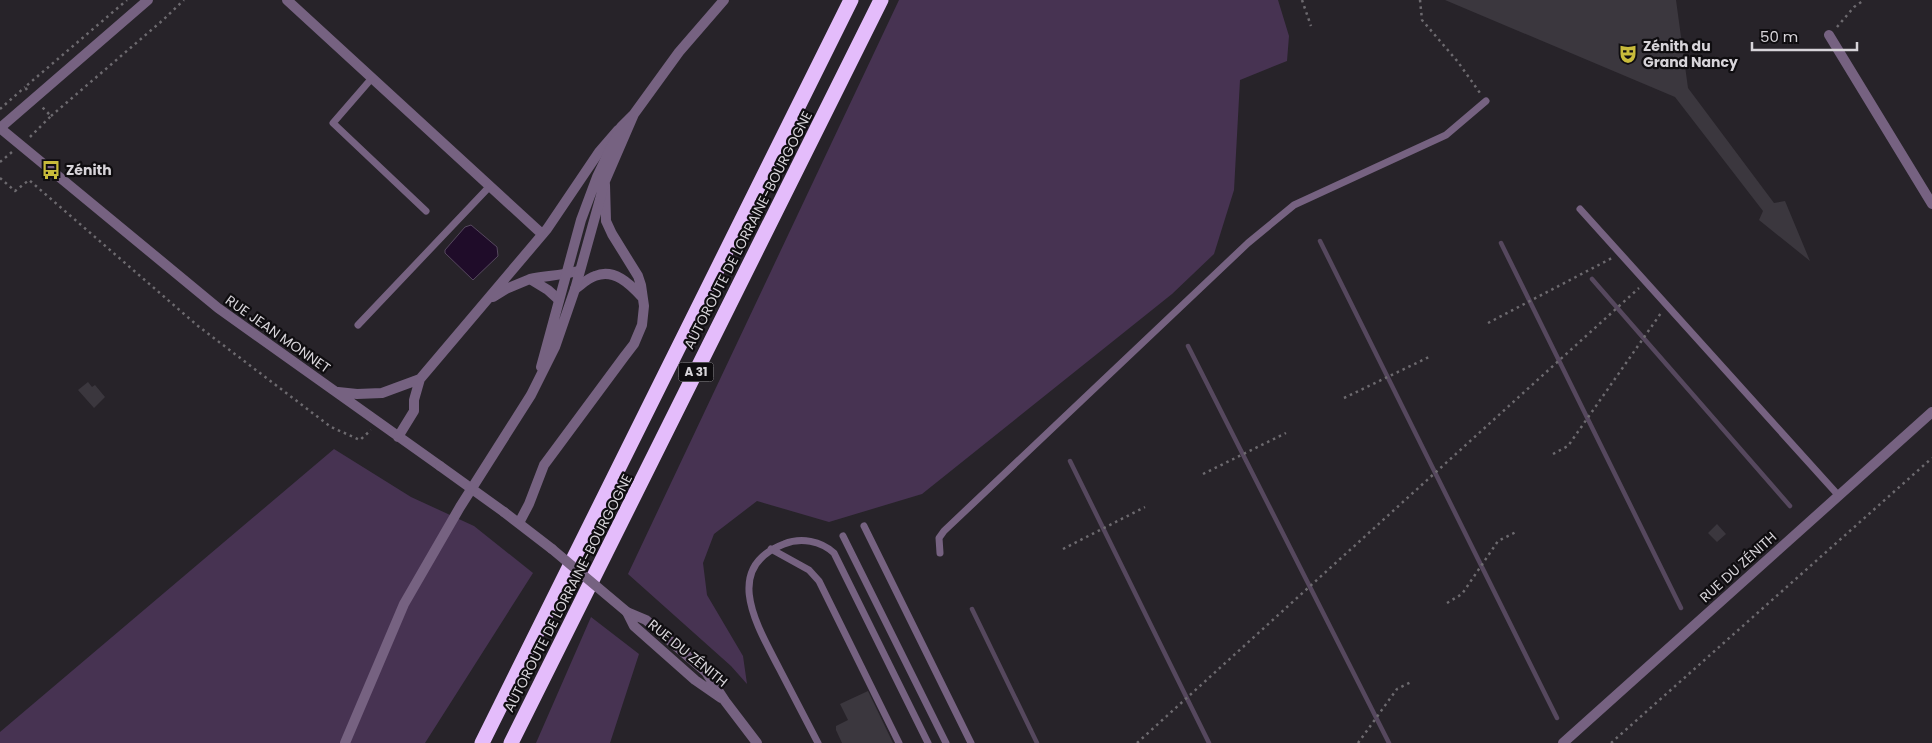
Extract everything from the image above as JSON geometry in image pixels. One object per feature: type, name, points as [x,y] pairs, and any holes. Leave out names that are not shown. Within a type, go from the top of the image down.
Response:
[{"type":"highway","name":"AUTOROUTE DE LORRAINE-BOURGOGNE","points":[[482,743],[851,0]]},
{"type":"highway","name":"AUTOROUTE DE LORRAINE-BOURGOGNE","points":[[511,743],[881,0]]},
{"type":"street","points":[[0,128],[148,0]]},
{"type":"street","points":[[287,0],[542,234]]},
{"type":"street","points":[[398,436],[414,411],[414,400],[420,379],[542,234],[599,152],[634,114],[679,52],[724,0]]},
{"type":"street","points":[[1829,35],[1932,204]]},
{"type":"street","points":[[345,743],[404,604],[460,507],[538,382],[555,347],[575,289],[578,270],[605,181],[634,114]]},
{"type":"street","points":[[538,382],[546,342],[581,220],[597,177],[621,127]]},
{"type":"street","name":"RUE JEAN MONNET","points":[[0,128],[218,308],[504,512],[552,549]]},
{"type":"street","points":[[519,523],[529,504],[544,465],[634,344],[642,325],[644,316],[642,285],[606,221],[605,181]]},
{"type":"street","points":[[482,304],[506,289],[530,279],[566,274],[578,270]]},
{"type":"street","points":[[575,289],[595,275],[608,274],[617,276],[631,285],[642,297]]},
{"type":"street","points":[[530,279],[548,290],[559,300]]},
{"type":"street","points":[[336,392],[357,394],[382,393],[420,379]]},
{"type":"street","name":"RUE DU ZÉNITH","points":[[1563,743],[1932,412]]},
{"type":"street","name":"RUE DU ZÉNITH","points":[[552,549],[627,612],[646,620],[706,672],[725,701],[758,743]]},
{"type":"lane","points":[[372,78],[333,123],[426,211]]},
{"type":"lane","points":[[940,553],[939,538],[944,531],[1248,243],[1294,205],[1446,134],[1486,101]]},
{"type":"lane","points":[[358,325],[490,186]]},
{"type":"lane","points":[[1580,209],[1839,496]]},
{"type":"lane","points":[[864,526],[971,743]]},
{"type":"lane","points":[[842,536],[946,743]]},
{"type":"lane","points":[[818,743],[761,633],[750,602],[748,588],[756,564],[771,549],[789,542],[819,542],[828,546],[834,552],[928,743]]},
{"type":"lane","points":[[771,549],[809,570],[819,581],[899,743]]},
{"type":"path","points":[[0,109],[127,0]]},
{"type":"path","points":[[27,139],[184,0]]},
{"type":"path","points":[[1302,0],[1311,26]]},
{"type":"path","points":[[1420,0],[1422,20],[1458,62],[1486,101]]},
{"type":"path","points":[[1829,35],[1854,7],[1864,0]]},
{"type":"path","points":[[25,87],[30,92]]},
{"type":"path","points":[[40,105],[51,116]]},
{"type":"path","points":[[0,162],[16,150]]},
{"type":"path","points":[[0,178],[15,191],[29,180],[198,326],[330,427],[360,440],[366,437],[378,422]]},
{"type":"path","points":[[1488,323],[1620,254]]},
{"type":"path","points":[[1137,743],[1646,282]]},
{"type":"path","points":[[1553,454],[1568,446],[1666,305]]},
{"type":"path","points":[[1344,398],[1429,357]]},
{"type":"path","points":[[1203,474],[1286,433]]},
{"type":"path","points":[[1611,743],[1932,458]]},
{"type":"path","points":[[1063,550],[1145,507]]},
{"type":"path","points":[[1447,603],[1462,594],[1498,541],[1516,532]]},
{"type":"path","points":[[1358,743],[1397,689],[1411,682]]},
{"type":"shaded area","points":[[899,0],[1278,0],[1289,36],[1287,61],[1240,80],[1234,190],[1214,254],[1172,294],[922,494],[829,522],[757,501],[714,534],[703,563],[707,595],[743,656],[747,684],[731,666],[628,574]]},
{"type":"shaded area","points":[[471,225],[497,247],[498,256],[473,280],[445,253],[445,250],[465,227]]},
{"type":"shaded area","points":[[334,449],[411,497],[474,526],[533,573],[425,743],[0,743],[0,732]]},
{"type":"shaded area","points":[[591,617],[639,654],[610,743],[536,743]]},
{"type":"building","name":"Zénith du Grand Nancy","points":[[1445,0],[1676,0],[1688,88],[1774,203],[1785,201],[1810,261],[1759,220],[1763,211],[1675,97]]},
{"type":"building","points":[[88,382],[92,387],[95,385],[105,397],[94,408],[78,390]]},
{"type":"building","points":[[1717,524],[1726,534],[1717,542],[1708,533]]},
{"type":"building","points":[[868,691],[893,743],[842,743],[836,726],[848,720],[840,704]]},
{"type":"waterway","points":[[1320,241],[1557,718]]},
{"type":"waterway","points":[[1501,243],[1681,608]]},
{"type":"waterway","points":[[1592,279],[1790,506]]},
{"type":"waterway","points":[[1188,346],[1389,743]]},
{"type":"waterway","points":[[1070,461],[1209,743]]},
{"type":"waterway","points":[[972,609],[1037,743]]},
{"type":"place","name":"Zénith du Grand Nancy","points":[[1628,54]]},
{"type":"place","name":"Zénith","points":[[51,170]]}]
